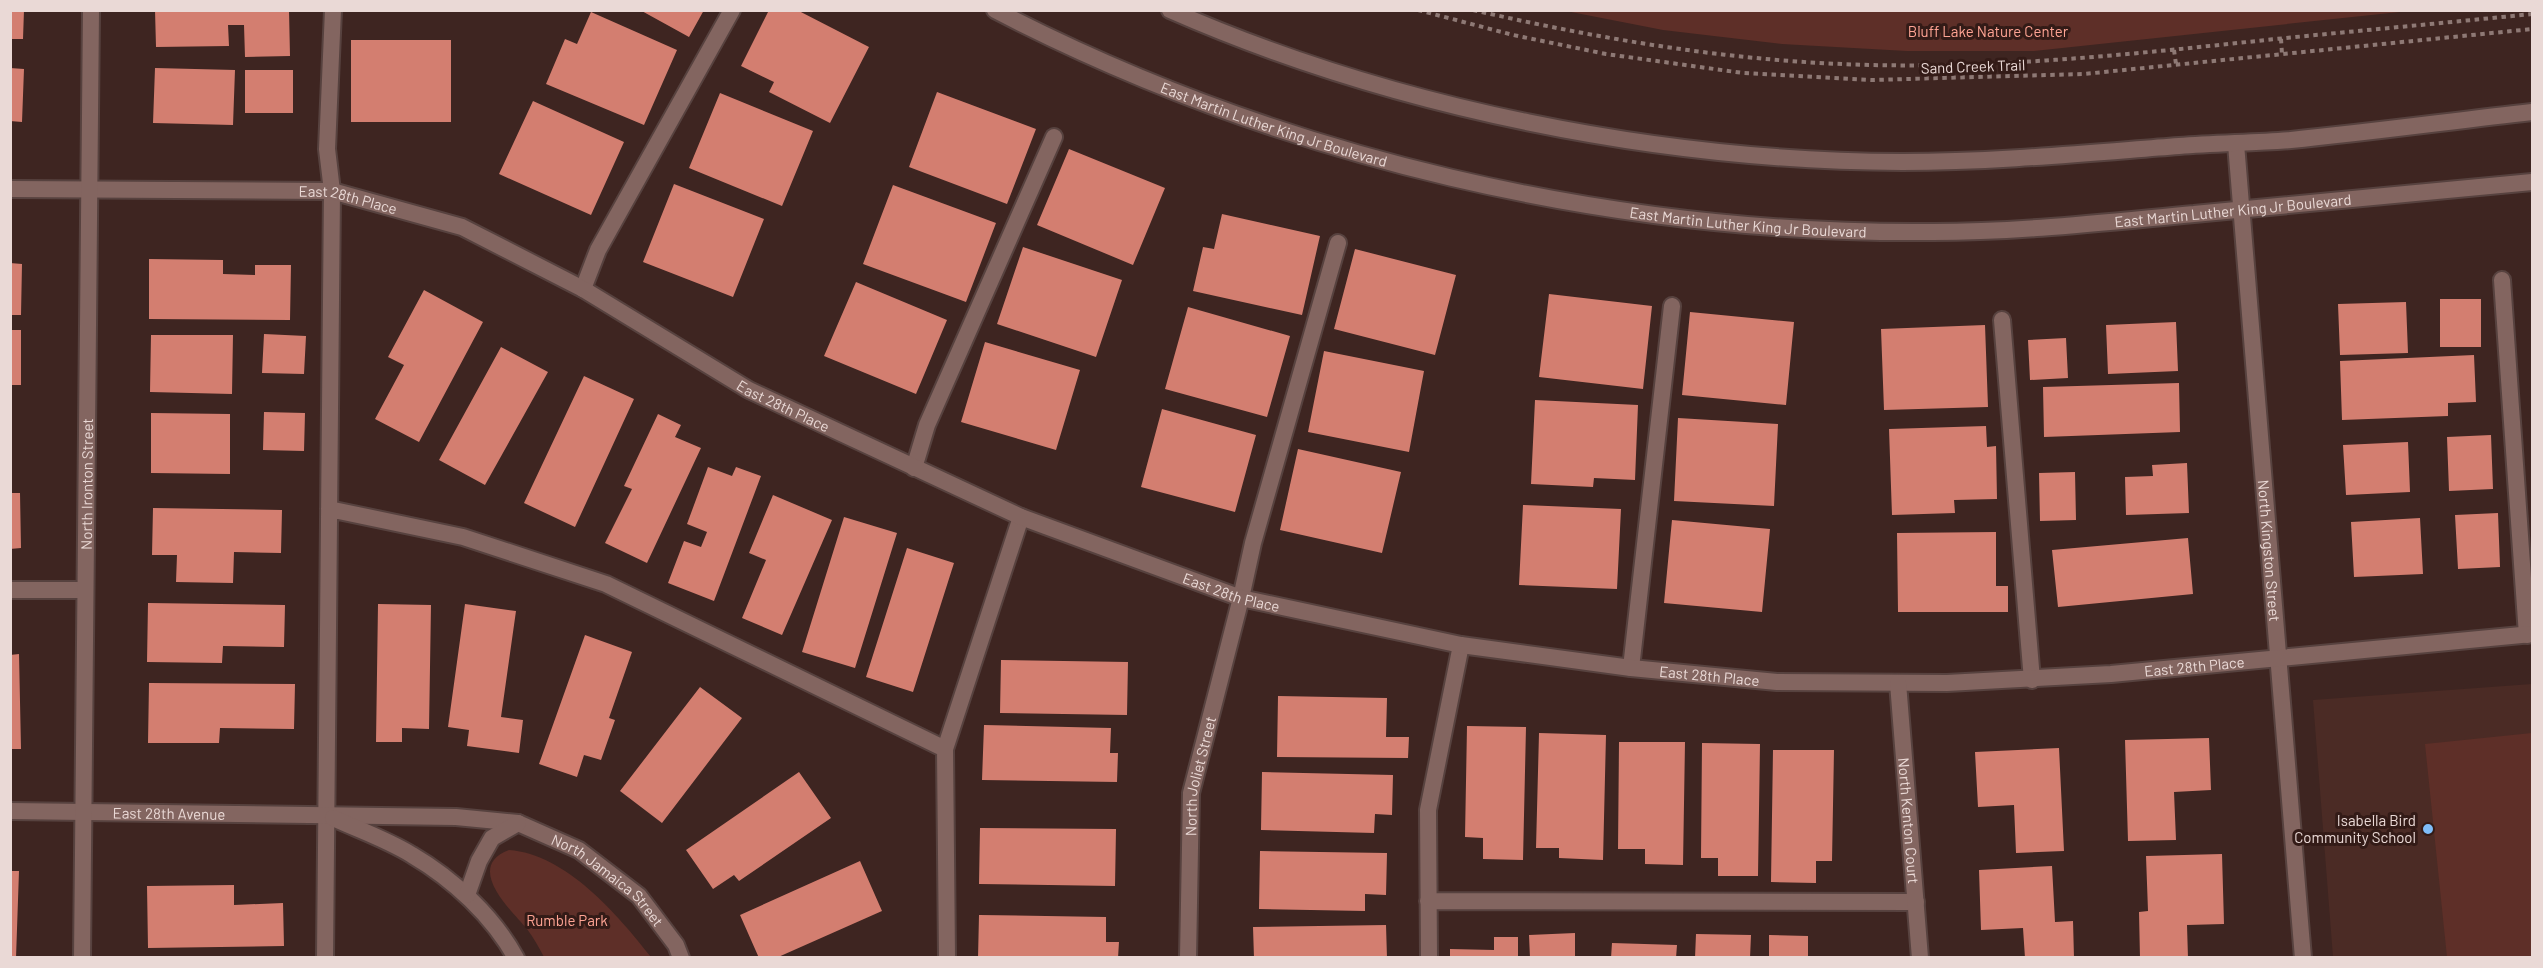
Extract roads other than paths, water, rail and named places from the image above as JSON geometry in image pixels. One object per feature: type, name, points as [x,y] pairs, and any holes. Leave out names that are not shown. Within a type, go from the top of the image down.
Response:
[{"type":"street","name":"North Ironton Street","points":[[82,957],[91,10]]},
{"type":"street","points":[[325,957],[332,191],[327,149],[333,10]]},
{"type":"street","points":[[583,289],[598,250],[732,10]]},
{"type":"street","name":"East Martin Luther King Jr Boulevard","points":[[995,10],[1136,74],[1256,121],[1389,163],[1504,190],[1607,209],[1708,221],[1819,230],[1933,232],[2039,229],[2532,182]]},
{"type":"street","points":[[1170,10],[1228,36],[1413,95],[1527,122],[1640,141],[1764,155],[1900,162],[2050,157],[2236,144],[2532,112]]},
{"type":"street","points":[[914,468],[927,425],[1054,137]]},
{"type":"street","name":"North Kingston Street","points":[[2236,144],[2303,957]]},
{"type":"street","name":"East 28th Place","points":[[10,189],[332,191],[462,227],[583,289],[749,390],[1021,517],[1240,598],[1461,645],[1631,668],[1777,682],[1898,683],[2032,680],[2279,659],[2530,634]]},
{"type":"street","name":"North Joliet Street","points":[[1188,957],[1191,793],[1253,543],[1338,243]]},
{"type":"street","points":[[2502,280],[2530,634]]},
{"type":"street","points":[[1631,668],[1672,306]]},
{"type":"street","points":[[2002,320],[2032,680]]},
{"type":"street","points":[[329,509],[463,537],[606,584],[945,749]]},
{"type":"street","points":[[947,957],[945,749],[1021,517]]},
{"type":"street","points":[[10,590],[84,590]]},
{"type":"street","points":[[1429,957],[1428,810],[1461,645]]},
{"type":"street","name":"North Kenton Court","points":[[1898,683],[1920,957]]},
{"type":"street","name":"East 28th Avenue","points":[[10,811],[456,816],[518,823]]},
{"type":"street","name":"East 28th Avenue","points":[[326,815],[412,855],[467,895]]},
{"type":"street","points":[[516,957],[507,940],[467,895],[479,861],[492,838],[518,823]]},
{"type":"street","name":"North Jamaica Street","points":[[518,823],[579,850],[639,896],[676,945],[681,957]]},
{"type":"street","points":[[1428,901],[1916,902]]},
{"type":"place","name":"Isabella Bird Community School","points":[[2428,829]]},
{"type":"park label","name":"Bluff Lake Nature Center","points":[[1988,31]]},
{"type":"park label","name":"Rumble Park","points":[[567,920]]}]
